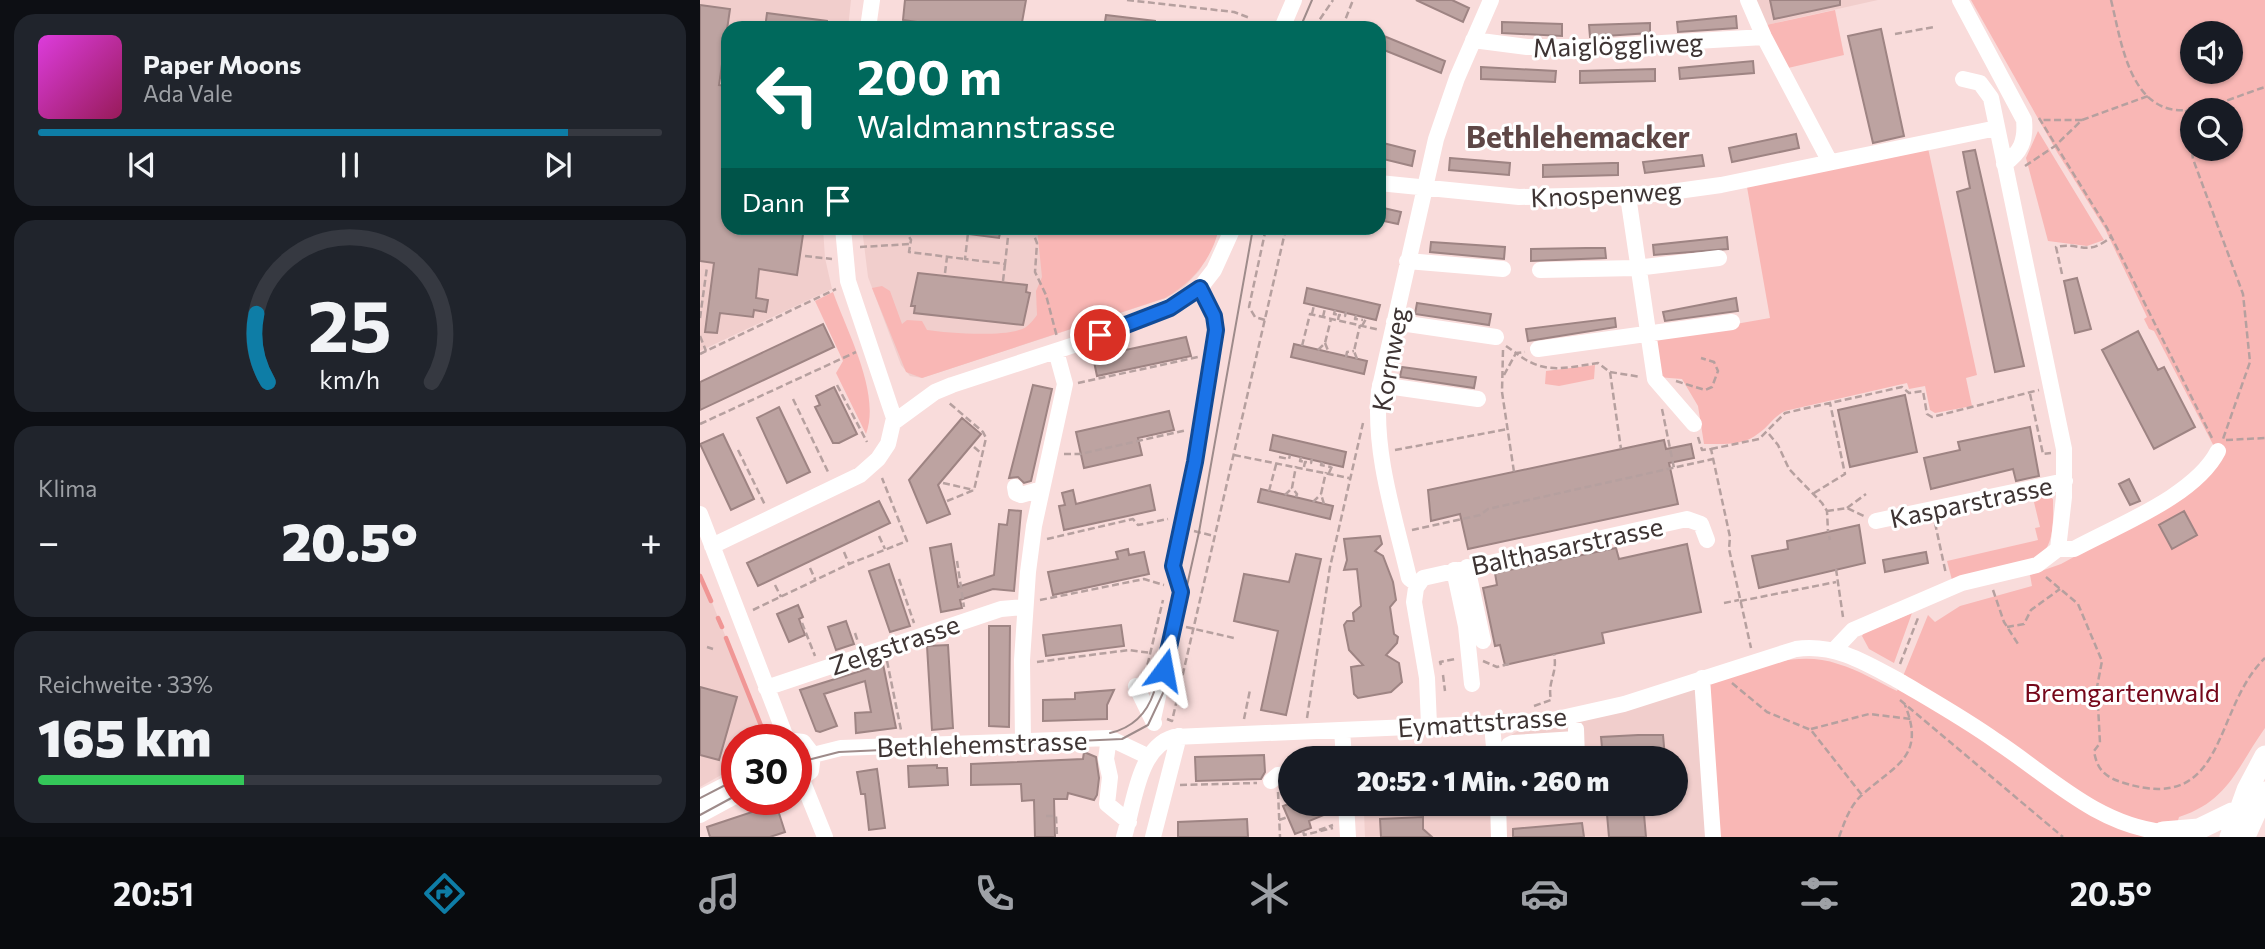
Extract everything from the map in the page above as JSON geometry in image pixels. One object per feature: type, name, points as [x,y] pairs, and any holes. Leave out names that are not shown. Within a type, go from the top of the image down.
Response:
[{"type":"main road","points":[[2245,823],[2265,756]]},
{"type":"main road","points":[[2230,837],[2245,823],[2265,792]]},
{"type":"main road","points":[[2169,835],[2199,829],[2230,814],[2245,823]]},
{"type":"street","points":[[869,21],[872,0]]},
{"type":"street","points":[[1285,21],[1294,0]]},
{"type":"street","name":"Kornweg","points":[[1429,724],[1428,685],[1414,602],[1418,584],[1409,578],[1382,453],[1378,411],[1380,385],[1389,326],[1444,115],[1491,0]]},
{"type":"street","points":[[1748,0],[1764,37],[1830,162]]},
{"type":"street","points":[[1960,0],[2024,120],[2026,135],[2005,171]]},
{"type":"street","name":"Maiglöggliweg","points":[[1473,40],[1515,46],[1594,47],[1764,37]]},
{"type":"street","points":[[1963,79],[1976,81],[1987,89],[2053,387],[2064,449],[2065,481],[2058,548]]},
{"type":"street","name":"Knospenweg","points":[[1386,184],[1519,197],[1628,197],[1721,185],[1997,128]]},
{"type":"street","points":[[1628,197],[1636,268],[1655,379],[1694,424]]},
{"type":"street","points":[[712,546],[867,471],[888,444],[894,422],[885,386],[848,281],[844,235]]},
{"type":"street","points":[[894,422],[935,392],[1057,344],[1162,312],[1200,288],[1219,263],[1230,235]]},
{"type":"street","points":[[1540,270],[1636,268],[1718,258]]},
{"type":"street","points":[[1407,261],[1503,269]]},
{"type":"street","points":[[1153,719],[1181,592],[1173,566],[1201,427],[1212,354],[1215,322],[1200,288]]},
{"type":"street","points":[[1538,349],[1647,336],[1732,322]]},
{"type":"street","points":[[1389,326],[1496,337]]},
{"type":"street","points":[[1023,741],[1029,604],[1042,489],[1064,389],[1057,344]]},
{"type":"street","points":[[1380,385],[1478,399]]},
{"type":"street","points":[[1834,650],[1853,630],[1926,598],[1962,583],[2034,566],[2058,548],[2074,549],[2180,491],[2204,472],[2220,445]]},
{"type":"street","name":"Kasparstrasse","points":[[1876,521],[2065,481]]},
{"type":"street","points":[[1015,487],[1016,493],[1021,495],[1042,489]]},
{"type":"street","points":[[700,514],[780,724]]},
{"type":"street","name":"Balthasarstrasse","points":[[1418,584],[1427,576],[1460,568],[1687,519],[1701,524],[1707,540]]},
{"type":"street","points":[[1460,568],[1483,641]]},
{"type":"street","points":[[1460,568],[1472,684]]},
{"type":"street","name":"Zelgstrasse","points":[[766,688],[1001,609],[1029,604]]},
{"type":"street","name":"Eymattstrasse","points":[[1171,732],[1342,730],[1429,724],[1492,725],[1575,716],[1796,649],[1834,650],[1895,679],[1977,727],[2087,805],[2123,824],[2169,835]]},
{"type":"street","points":[[1702,678],[1713,837]]},
{"type":"street","points":[[1139,690],[1153,719],[1171,732]]},
{"type":"street","points":[[1575,716],[1576,746]]},
{"type":"street","points":[[1492,725],[1494,746]]},
{"type":"street","points":[[1342,730],[1343,746]]},
{"type":"street","points":[[1126,829],[1147,756],[1171,732]]},
{"type":"street","points":[[1153,837],[1166,786],[1171,732]]},
{"type":"street","points":[[1109,738],[1105,760],[1110,777],[1107,804],[1126,829]]},
{"type":"street","name":"Bethlehemstrasse","points":[[813,754],[841,748],[1109,738],[1147,756]]},
{"type":"street","points":[[1510,746],[1513,743],[1576,739]]},
{"type":"street","points":[[812,763],[813,754]]},
{"type":"street","points":[[1271,784],[1278,775]]},
{"type":"street","points":[[700,798],[721,787]]},
{"type":"street","points":[[700,815],[721,804]]},
{"type":"street","points":[[812,809],[825,837]]},
{"type":"street","points":[[1498,816],[1499,837]]},
{"type":"path","points":[[1127,0],[1234,12],[1250,19]]},
{"type":"path","points":[[1319,21],[1333,0]]},
{"type":"path","points":[[1345,21],[1353,0]]},
{"type":"path","points":[[2111,0],[2132,77],[2148,96],[2163,105],[2180,109]]},
{"type":"path","points":[[1895,34],[1934,27]]},
{"type":"path","points":[[2227,98],[2265,87]]},
{"type":"path","points":[[2040,120],[2082,120],[2148,96]]},
{"type":"path","points":[[2033,109],[2111,237],[2220,445]]},
{"type":"path","points":[[2005,171],[2056,146],[2082,120]]},
{"type":"path","points":[[2194,161],[2242,294],[2250,362],[2220,445]]},
{"type":"path","points":[[907,235],[911,244],[909,252],[1005,264]]},
{"type":"path","points":[[965,259],[968,235]]},
{"type":"path","points":[[1003,281],[1008,235]]},
{"type":"path","points":[[1034,235],[1037,243],[1035,272],[1046,295],[1057,344]]},
{"type":"path","points":[[1264,235],[1249,307],[1255,317],[1265,320]]},
{"type":"path","points":[[1171,732],[1284,235]]},
{"type":"path","points":[[2062,274],[2056,247],[2065,244],[2080,250],[2100,246],[2111,237]]},
{"type":"path","points":[[860,247],[911,244]]},
{"type":"path","points":[[805,256],[832,260]]},
{"type":"path","points":[[945,273],[947,257]]},
{"type":"path","points":[[700,318],[707,267]]},
{"type":"path","points":[[700,354],[837,288]]},
{"type":"path","points":[[1302,346],[1314,305]]},
{"type":"path","points":[[1323,317],[1325,308]]},
{"type":"path","points":[[1335,310],[1334,314],[1345,316],[1346,313]]},
{"type":"path","points":[[1312,314],[1361,326],[1389,326]]},
{"type":"path","points":[[1338,320],[1339,315]]},
{"type":"path","points":[[1356,315],[1355,318],[1365,319],[1354,351],[1357,359]]},
{"type":"path","points":[[1318,350],[1325,343],[1331,319]]},
{"type":"path","points":[[700,336],[706,351]]},
{"type":"path","points":[[1514,472],[1503,392],[1502,341],[1533,366],[1553,369],[1598,363],[1610,372],[1682,382],[1704,390],[1712,387],[1718,370],[1714,362],[1701,358]]},
{"type":"path","points":[[1325,343],[1329,353]]},
{"type":"path","points":[[1516,353],[1538,349]]},
{"type":"path","points":[[700,424],[859,350]]},
{"type":"path","points":[[1346,357],[1347,352],[1354,351]]},
{"type":"path","points":[[1504,375],[1516,353]]},
{"type":"path","points":[[1074,384],[1212,354]]},
{"type":"path","points":[[1610,372],[1621,449]]},
{"type":"path","points":[[837,385],[867,442]]},
{"type":"path","points":[[1694,424],[1702,450],[1751,443],[1768,434],[1781,415],[1902,387],[1909,393],[1923,391],[1927,414],[1932,417],[2053,387]]},
{"type":"path","points":[[2030,393],[2043,454],[2064,449]]},
{"type":"path","points":[[793,399],[829,474]]},
{"type":"path","points":[[948,402],[983,432],[986,438],[974,490]]},
{"type":"path","points":[[1815,493],[1845,474],[1830,403]]},
{"type":"path","points":[[1661,404],[1674,468]]},
{"type":"path","points":[[1308,731],[1324,602],[1364,419]]},
{"type":"path","points":[[1058,453],[1080,454],[1201,427]]},
{"type":"path","points":[[1382,453],[1508,429]]},
{"type":"path","points":[[1768,434],[1775,440],[1789,469],[1815,493],[1827,511],[1829,536]]},
{"type":"path","points":[[2220,445],[2265,439]]},
{"type":"path","points":[[974,447],[982,454]]},
{"type":"path","points":[[1711,449],[1730,537],[1728,549],[1751,648]]},
{"type":"path","points":[[738,450],[765,505]]},
{"type":"path","points":[[1234,455],[1272,464],[1273,460],[1289,459],[1290,455]]},
{"type":"path","points":[[1301,457],[1300,461],[1305,462],[1311,463],[1312,459]]},
{"type":"path","points":[[1279,458],[1296,466],[1349,478]]},
{"type":"path","points":[[1269,491],[1279,458]]},
{"type":"path","points":[[1406,531],[1521,501],[1713,459]]},
{"type":"path","points":[[1304,467],[1305,462]]},
{"type":"path","points":[[1313,502],[1321,494],[1332,466],[1321,465],[1322,462]]},
{"type":"path","points":[[1285,495],[1292,488],[1296,466]]},
{"type":"path","points":[[752,610],[815,579],[907,541],[882,478]]},
{"type":"path","points":[[943,483],[974,490]]},
{"type":"path","points":[[1292,488],[1297,494],[1296,498]]},
{"type":"path","points":[[947,501],[974,490]]},
{"type":"path","points":[[1321,494],[1324,504]]},
{"type":"path","points":[[1827,511],[1847,508],[1866,494]]},
{"type":"path","points":[[1847,508],[1876,521]]},
{"type":"path","points":[[1932,509],[1947,576]]},
{"type":"path","points":[[1041,539],[1133,519],[1138,525],[1183,523],[1214,536]]},
{"type":"path","points":[[879,536],[885,549]]},
{"type":"path","points":[[844,552],[849,564]]},
{"type":"path","points":[[957,561],[967,620]]},
{"type":"path","points":[[2034,566],[2078,604],[2102,661],[2097,687],[2100,743],[2094,751],[2097,765],[2114,780],[2155,789],[2180,786],[2198,777],[2209,761],[2243,684],[2265,657]]},
{"type":"path","points":[[810,568],[815,579]]},
{"type":"path","points":[[1836,569],[1843,617]]},
{"type":"path","points":[[1989,577],[2007,628],[2018,644]]},
{"type":"path","points":[[899,579],[918,636]]},
{"type":"path","points":[[1029,604],[1144,579],[1167,586],[1139,690]]},
{"type":"path","points":[[1724,603],[1836,582]]},
{"type":"path","points":[[775,584],[781,597]]},
{"type":"path","points":[[1193,584],[1203,587]]},
{"type":"path","points":[[2007,628],[2024,624],[2031,610],[2060,589]]},
{"type":"path","points":[[1895,679],[1926,598]]},
{"type":"path","points":[[802,623],[818,663]]},
{"type":"path","points":[[1185,627],[1234,638]]},
{"type":"path","points":[[707,647],[713,649]]},
{"type":"path","points":[[884,648],[902,737]]},
{"type":"path","points":[[1030,663],[1129,650],[1150,653]]},
{"type":"path","points":[[1532,709],[1537,704],[1551,700],[1549,688],[1556,668],[1554,654]]},
{"type":"path","points":[[1445,691],[1440,662],[1461,658]]},
{"type":"path","points":[[1479,658],[1497,667],[1513,663]]},
{"type":"path","points":[[1725,677],[1767,712],[1811,730],[1862,794]]},
{"type":"path","points":[[1242,725],[1250,690]]},
{"type":"path","points":[[1896,697],[2063,837]]},
{"type":"path","points":[[1839,837],[1846,818],[1862,794],[1905,760],[1911,742],[1911,719],[1904,704]]},
{"type":"path","points":[[1811,730],[1869,714],[1911,719]]},
{"type":"path","points":[[1166,786],[1271,784],[1280,837]]},
{"type":"path","points":[[1046,816],[1056,816],[1057,837]]},
{"type":"path","points":[[1279,820],[1288,817]]},
{"type":"path","points":[[1303,831],[1304,835],[1319,830],[1341,829]]},
{"type":"shaded area","points":[[700,0],[851,0],[849,21],[721,21],[721,235],[823,235],[832,289],[700,351]]},
{"type":"shaded area","points":[[1754,0],[1878,0],[1766,25]]},
{"type":"shaded area","points":[[863,235],[1217,235],[1199,271],[1184,287],[1166,298],[922,378],[910,376],[901,365],[868,277]]},
{"type":"shaded area","points":[[700,572],[760,724],[721,724],[721,775],[700,787]]},
{"type":"shaded area","points":[[1707,683],[1718,837],[1365,837],[1364,816],[1688,816],[1688,746],[1504,746],[1506,738],[1518,731],[1546,728]]},
{"type":"green space","name":"Bremgartenwald","points":[[1971,0],[2265,0],[2265,728],[2239,769],[2210,802],[2179,817],[2173,837],[1718,837],[1707,683],[1772,663],[1805,659],[1822,660],[1846,667],[1897,691],[1928,615],[1935,622],[1960,606],[2032,586],[2030,575],[2061,564],[2166,507],[2220,458],[2154,331],[2149,329],[2144,319],[2147,317],[2105,229],[2057,152]]},
{"type":"green space","points":[[1835,10],[1844,55],[1788,68],[1766,25]]},
{"type":"green space","points":[[2038,131],[2104,240],[2087,246],[2048,241],[2026,158]]},
{"type":"green space","points":[[1928,148],[1977,375],[1966,378],[1972,406],[1935,413],[1930,410],[1925,386],[1909,389],[1907,383],[1785,411],[1747,440],[1704,444],[1698,406],[1682,379],[1657,377],[1650,339],[1770,318],[1747,187]]},
{"type":"green space","points":[[1038,235],[1217,235],[1212,250],[1200,269],[1184,285],[1165,298],[922,378],[906,372],[872,288],[882,286],[890,291],[902,324],[907,320],[922,321],[927,330],[993,334],[1018,330],[1027,326],[1037,315],[1036,291],[1042,277]]},
{"type":"green space","points":[[833,292],[866,382],[869,418],[866,434],[836,373],[843,361],[815,301]]},
{"type":"green space","points":[[1595,365],[1594,379],[1559,386],[1545,384],[1546,371]]},
{"type":"green space","points":[[2041,492],[2053,499],[2053,514],[2051,537],[2040,557],[1952,580],[1947,561],[2038,540],[2035,528],[2040,527],[2032,494]]},
{"type":"green space","points":[[1912,613],[1894,663],[1869,649],[1862,636],[1864,633]]},
{"type":"building","points":[[905,0],[1026,0],[1022,21],[903,20]]},
{"type":"building","points":[[1416,0],[1452,0],[1469,8],[1463,22]]},
{"type":"building","points":[[1770,0],[1840,0],[1840,5],[1774,19]]},
{"type":"building","points":[[700,5],[730,9],[728,21],[721,21],[721,235],[803,235],[797,275],[759,269],[756,298],[768,300],[766,312],[754,310],[753,317],[720,313],[717,333],[705,332],[714,263],[700,261]]},
{"type":"building","points":[[767,13],[827,21],[766,21]]},
{"type":"building","points":[[1106,15],[1155,21],[1105,21]]},
{"type":"building","points":[[1736,16],[1737,28],[1678,32],[1677,22]]},
{"type":"building","points":[[1502,22],[1562,24],[1562,36],[1502,33]]},
{"type":"building","points":[[1650,23],[1650,33],[1590,37],[1589,25]]},
{"type":"building","points":[[1881,29],[1904,136],[1873,143],[1848,36]]},
{"type":"building","points":[[1386,37],[1445,61],[1441,73],[1386,51]]},
{"type":"building","points":[[1753,61],[1754,73],[1680,79],[1679,68]]},
{"type":"building","points":[[1481,67],[1556,71],[1555,82],[1481,79]]},
{"type":"building","points":[[1655,69],[1655,81],[1580,83],[1580,71]]},
{"type":"building","points":[[1796,134],[1799,148],[1732,162],[1729,148]]},
{"type":"building","points":[[1386,144],[1415,151],[1412,166],[1386,160]]},
{"type":"building","points":[[1975,150],[2024,366],[1995,372],[1957,192],[1970,188],[1963,152]]},
{"type":"building","points":[[1702,155],[1704,166],[1645,173],[1643,162]]},
{"type":"building","points":[[1450,158],[1510,163],[1509,175],[1449,170]]},
{"type":"building","points":[[1618,163],[1618,175],[1543,177],[1543,165]]},
{"type":"building","points":[[1386,209],[1401,212],[1398,224],[1386,221]]},
{"type":"building","points":[[976,235],[1000,235],[999,238]]},
{"type":"building","points":[[1727,237],[1728,249],[1654,255],[1653,245]]},
{"type":"building","points":[[1431,242],[1505,247],[1504,259],[1430,252]]},
{"type":"building","points":[[1605,248],[1606,258],[1531,261],[1531,249]]},
{"type":"building","points":[[918,273],[1027,285],[1026,292],[1030,293],[1023,325],[914,313],[915,306],[911,306]]},
{"type":"building","points":[[2077,278],[2091,329],[2075,333],[2064,281]]},
{"type":"building","points":[[1307,288],[1380,305],[1376,320],[1304,303]]},
{"type":"building","points":[[1736,298],[1738,311],[1665,321],[1663,312]]},
{"type":"building","points":[[1417,303],[1491,314],[1489,325],[1415,314]]},
{"type":"building","points":[[1615,318],[1616,327],[1528,341],[1526,329]]},
{"type":"building","points":[[823,324],[834,347],[700,410],[700,382]]},
{"type":"building","points":[[2138,331],[2158,370],[2164,367],[2195,427],[2154,449],[2102,350]]},
{"type":"building","points":[[1186,337],[1191,356],[1097,376],[1093,357]]},
{"type":"building","points":[[1294,344],[1367,361],[1364,374],[1291,357]]},
{"type":"building","points":[[1402,367],[1476,377],[1474,388],[1400,377]]},
{"type":"building","points":[[1033,385],[1052,389],[1031,481],[1024,483],[1018,477],[1009,478]]},
{"type":"building","points":[[834,387],[857,434],[839,443],[833,443],[815,407],[820,405],[816,396]]},
{"type":"building","points":[[1905,395],[1917,452],[1850,467],[1838,410]]},
{"type":"building","points":[[779,407],[810,472],[787,483],[757,418]]},
{"type":"building","points":[[1169,411],[1174,430],[1138,438],[1142,455],[1084,468],[1076,432]]},
{"type":"building","points":[[962,418],[981,434],[938,485],[950,514],[927,523],[909,480]]},
{"type":"building","points":[[2030,427],[2039,476],[2016,481],[2013,469],[1931,489],[1924,458],[1960,450],[1958,442]]},
{"type":"building","points":[[723,434],[754,499],[731,510],[700,444]]},
{"type":"building","points":[[1273,435],[1346,452],[1343,467],[1270,450]]},
{"type":"building","points":[[1664,440],[1666,449],[1691,444],[1694,458],[1669,463],[1678,504],[1468,549],[1460,514],[1431,521],[1428,490]]},
{"type":"building","points":[[2129,479],[2140,501],[2130,505],[2119,484]]},
{"type":"building","points":[[1150,485],[1155,510],[1064,530],[1059,506],[1065,505],[1062,493],[1073,490],[1076,504]]},
{"type":"building","points":[[1261,489],[1333,506],[1330,519],[1258,502]]},
{"type":"building","points":[[879,501],[890,523],[758,586],[747,563]]},
{"type":"building","points":[[1009,510],[1021,511],[1014,591],[993,589],[960,600],[962,608],[941,612],[930,548],[951,544],[958,587],[994,575],[999,524],[1007,525]]},
{"type":"building","points":[[2184,511],[2197,535],[2172,549],[2159,525]]},
{"type":"building","points":[[1859,525],[1865,563],[1759,588],[1752,556],[1788,549],[1787,541]]},
{"type":"building","points":[[1380,536],[1382,544],[1375,551],[1383,556],[1393,582],[1396,600],[1390,607],[1394,634],[1398,637],[1397,643],[1386,655],[1399,663],[1402,682],[1391,692],[1358,698],[1354,694],[1351,667],[1363,665],[1349,650],[1344,625],[1347,621],[1354,621],[1353,613],[1361,606],[1357,569],[1344,570],[1347,560],[1344,539]]},
{"type":"building","points":[[1687,544],[1701,612],[1602,633],[1604,643],[1505,665],[1500,645],[1495,646],[1483,588],[1497,585],[1495,573],[1616,548],[1619,559]]},
{"type":"building","points":[[1128,549],[1129,555],[1144,552],[1149,574],[1053,595],[1048,572],[1118,559],[1116,552]]},
{"type":"building","points":[[1926,552],[1928,563],[1885,572],[1883,560]]},
{"type":"building","points":[[1296,554],[1321,559],[1286,715],[1261,710],[1278,631],[1234,621],[1244,574],[1289,582]]},
{"type":"building","points":[[889,564],[910,626],[890,632],[869,571]]},
{"type":"building","points":[[798,605],[803,617],[799,619],[805,635],[789,642],[777,614]]},
{"type":"building","points":[[846,621],[854,644],[836,650],[828,627]]},
{"type":"building","points":[[1121,625],[1124,646],[1046,656],[1043,635]]},
{"type":"building","points":[[989,626],[1010,626],[1009,727],[989,726]]},
{"type":"building","points":[[948,645],[953,728],[932,730],[927,646]]},
{"type":"building","points":[[883,664],[896,728],[856,733],[855,713],[871,712],[865,681],[824,694],[837,726],[816,731],[800,690]]},
{"type":"building","points":[[700,687],[737,697],[729,724],[721,724],[719,760],[700,755]]},
{"type":"building","points":[[1114,690],[1107,705],[1107,719],[1043,721],[1043,700],[1075,699],[1075,693]]},
{"type":"building","points":[[1663,735],[1664,746],[1602,746],[1601,737]]},
{"type":"building","points":[[1084,752],[1096,757],[1099,778],[1097,795],[1094,800],[1068,793],[1067,799],[1054,799],[1055,837],[1035,837],[1034,800],[1022,801],[1021,784],[971,785],[971,764],[1083,759]]},
{"type":"building","points":[[1264,755],[1265,772],[1261,779],[1196,781],[1195,757]]},
{"type":"building","points":[[937,765],[937,768],[947,768],[948,785],[909,787],[908,766]]},
{"type":"building","points":[[877,769],[885,828],[869,830],[865,794],[861,794],[857,772]]},
{"type":"building","points":[[743,815],[780,815],[785,832],[770,837],[710,837],[707,827]]},
{"type":"building","points":[[1287,816],[1321,816],[1309,821],[1311,828],[1295,834]]},
{"type":"building","points":[[1607,816],[1644,816],[1646,837],[1609,837]]},
{"type":"building","points":[[1423,817],[1423,829],[1432,837],[1381,837],[1380,819]]},
{"type":"building","points":[[1247,819],[1248,837],[1178,837],[1178,822]]},
{"type":"building","points":[[1582,823],[1584,837],[1513,837],[1513,829]]},
{"type":"waterway","points":[[700,576],[711,601]]},
{"type":"waterway","points":[[718,618],[722,627]]},
{"type":"waterway","points":[[726,638],[760,724]]},
{"type":"tram line","points":[[1303,21],[1312,0]]},
{"type":"tram line","points":[[812,759],[839,752],[1122,739],[1148,725],[1163,693],[1199,532],[1252,235]]},
{"type":"tram line","points":[[1110,733],[1138,718],[1154,692]]},
{"type":"tram line","points":[[700,798],[721,787]]},
{"type":"tram line","points":[[700,815],[721,804]]},
{"type":"district","name":"Bethlehemacker","points":[[1578,135]]},
{"type":"route","points":[[1100,335],[1162,312],[1200,288],[1215,322],[1216,330],[1195,462],[1173,566],[1181,592],[1164,670]]}]
